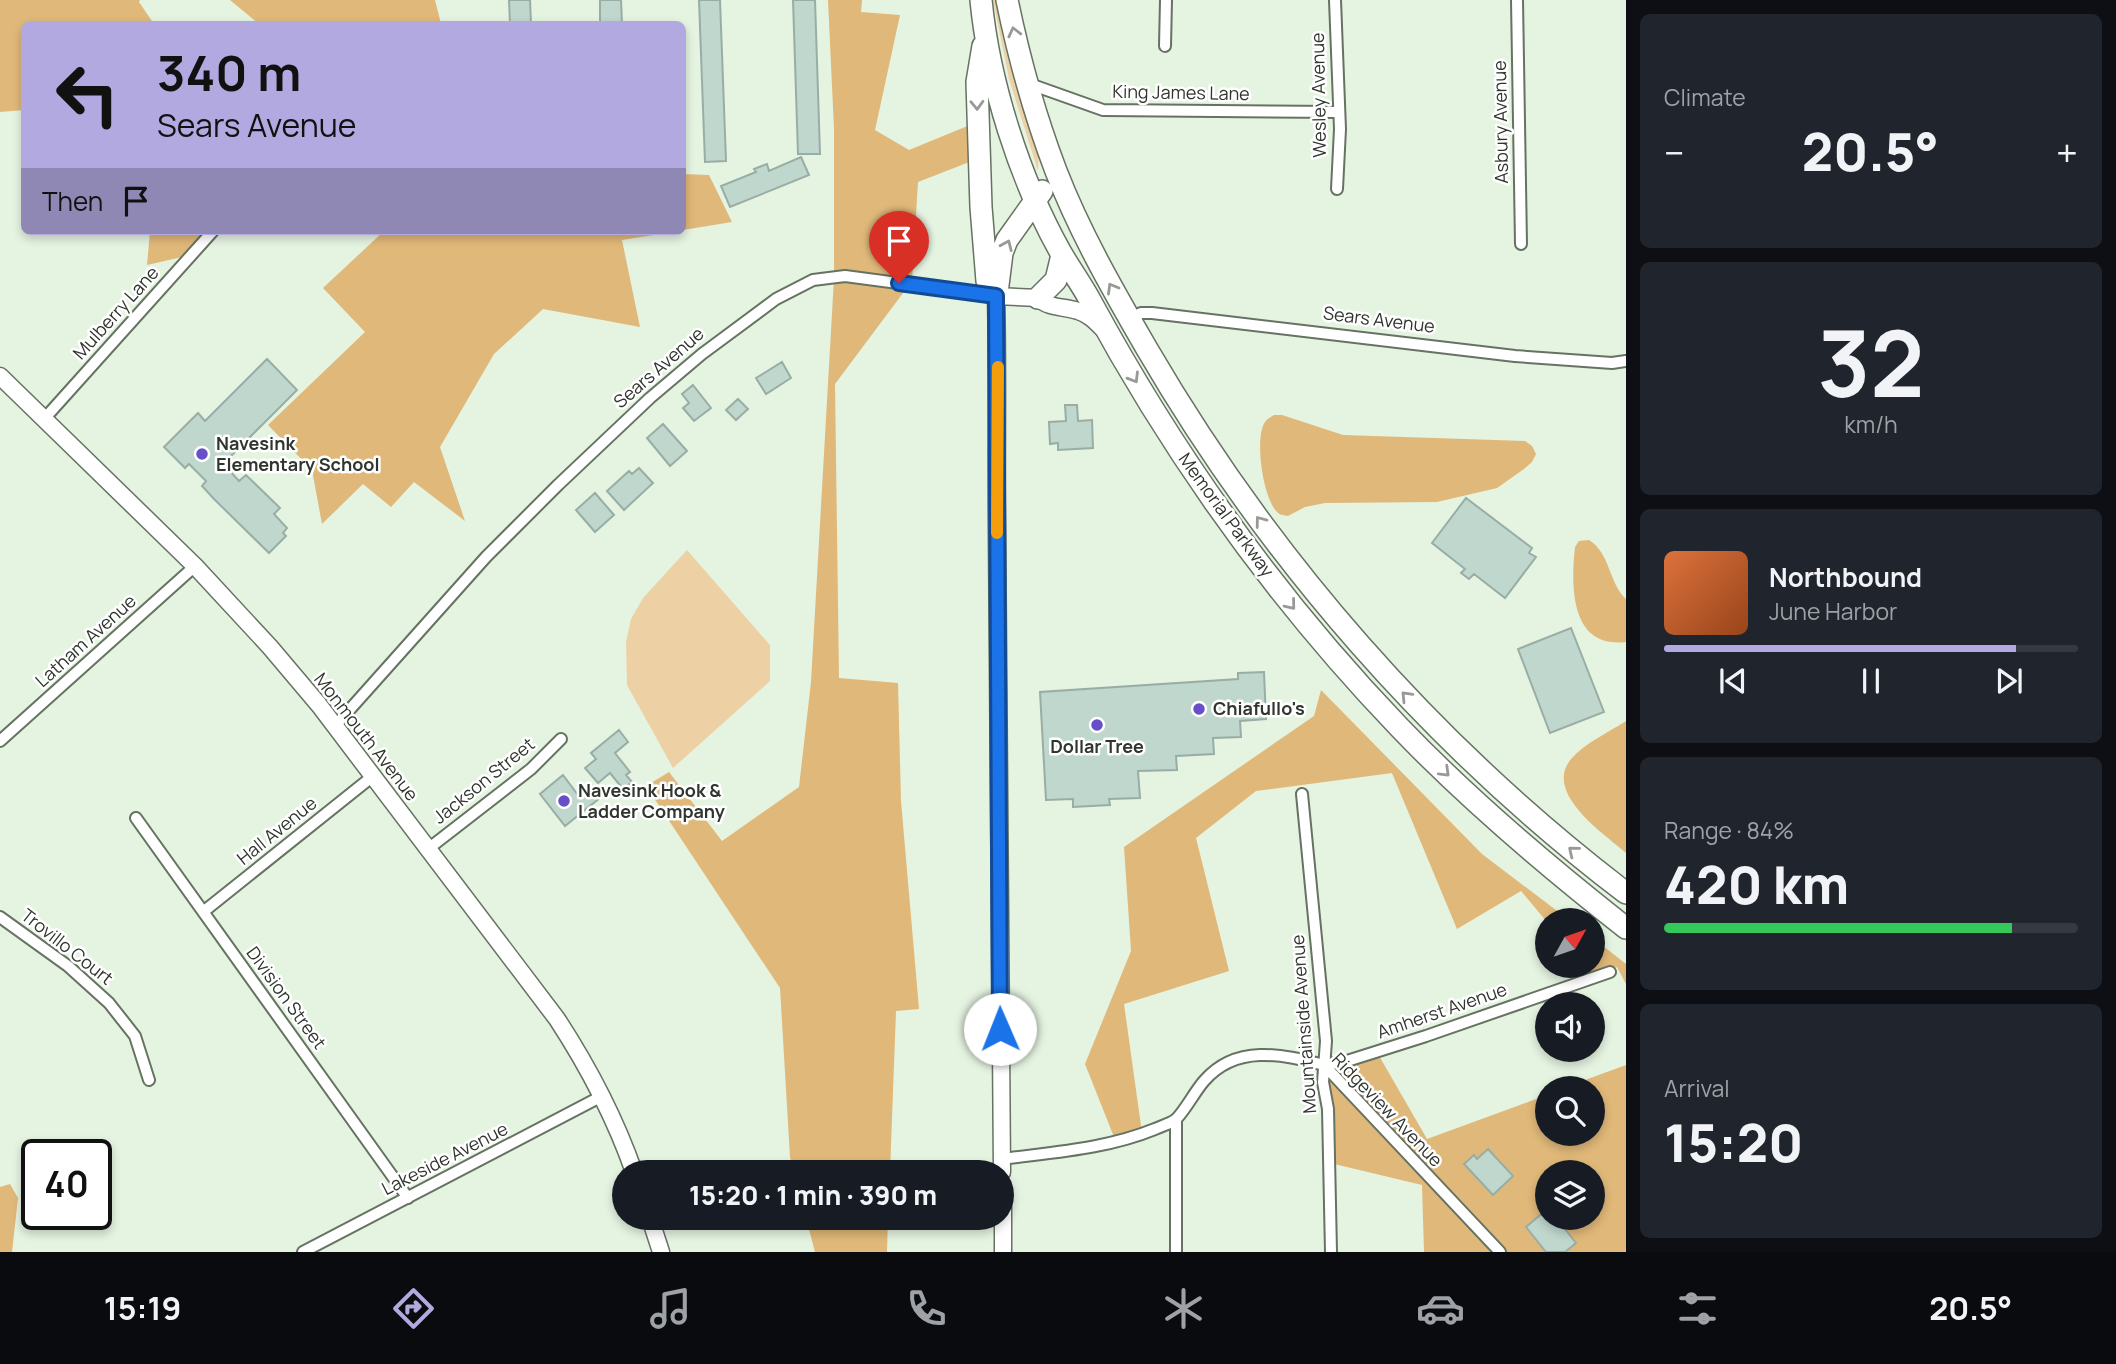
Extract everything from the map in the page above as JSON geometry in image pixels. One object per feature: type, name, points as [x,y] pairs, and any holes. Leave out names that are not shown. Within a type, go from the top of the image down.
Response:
[{"type":"highway","name":"Memorial Parkway","points":[[981,0],[985,38],[1011,134],[1037,201],[1062,255],[1205,489],[1263,569],[1337,659],[1402,730],[1473,799],[1626,928]]},
{"type":"highway","name":"Memorial Parkway","points":[[1007,0],[1027,83],[1055,168],[1099,264],[1195,429],[1235,488],[1315,593],[1408,698],[1531,816],[1626,893]]},
{"type":"highway","points":[[985,38],[977,82],[981,207],[987,281],[996,296]]},
{"type":"highway","points":[[996,296],[1002,253],[1007,240],[1037,201],[1055,168]]},
{"type":"highway","points":[[1038,298],[1056,280],[1062,255]]},
{"type":"street","points":[[1165,47],[1166,0]]},
{"type":"street","name":"Wesley Avenue","points":[[1335,0],[1339,129],[1337,189]]},
{"type":"street","name":"Asbury Avenue","points":[[1517,0],[1521,244]]},
{"type":"street","name":"King James Lane","points":[[1027,83],[1113,111],[1338,112]]},
{"type":"street","name":"Mulberry Lane","points":[[45,418],[209,235]]},
{"type":"street","name":"Sears Avenue","points":[[335,726],[474,569],[650,398],[702,354],[776,299],[813,280],[845,276],[996,296],[1038,298],[1046,305],[1077,310],[1090,316],[1107,332]]},
{"type":"street","points":[[996,296],[1002,1160]]},
{"type":"street","name":"Sears Avenue","points":[[1130,319],[1141,313],[1164,314],[1515,356],[1612,363],[1626,361]]},
{"type":"street","name":"Monmouth Avenue","points":[[0,376],[195,566],[270,646],[335,726],[557,1019],[582,1057],[602,1096],[629,1160]]},
{"type":"street","name":"Latham Avenue","points":[[0,741],[195,566]]},
{"type":"street","name":"Jackson Street","points":[[428,849],[531,769],[561,739]]},
{"type":"street","name":"Hall Avenue","points":[[203,912],[373,776]]},
{"type":"street","name":"Mountainside Avenue","points":[[1303,794],[1326,1041],[1323,1082],[1328,1109],[1331,1252]]},
{"type":"street","name":"Division Street","points":[[136,818],[408,1198]]},
{"type":"street","name":"Trovillo Court","points":[[0,917],[68,966],[109,1003],[135,1036],[149,1080]]},
{"type":"street","name":"Amherst Avenue","points":[[1324,1065],[1347,1061],[1426,1036],[1610,972]]},
{"type":"street","name":"Ridgeview Avenue","points":[[1176,1120],[1204,1080],[1220,1066],[1234,1059],[1270,1054],[1291,1056],[1324,1065],[1500,1252]]},
{"type":"street","name":"Lakeside Avenue","points":[[303,1252],[602,1096]]},
{"type":"street","points":[[1014,1164],[1113,1143],[1176,1120],[1176,1252]]},
{"type":"street","points":[[654,1230],[662,1252]]},
{"type":"street","points":[[1003,1230],[1003,1252]]},
{"type":"shaded area","points":[[0,0],[140,0],[152,21],[21,21],[21,110],[0,112]]},
{"type":"shaded area","points":[[230,0],[435,0],[440,21],[255,21]]},
{"type":"shaded area","points":[[828,0],[862,0],[861,12],[900,15],[875,130],[909,150],[970,125],[972,161],[918,182],[912,281],[835,384],[839,678],[898,683],[901,801],[919,1009],[896,1011],[890,1160],[791,1160],[780,988],[646,786],[669,772],[722,841],[799,787],[811,682],[834,278],[834,129]]},
{"type":"shaded area","points":[[993,0],[999,0],[1039,152],[1038,171],[1009,79]]},
{"type":"shaded area","points":[[686,174],[709,175],[732,222],[686,230]]},
{"type":"shaded area","points":[[150,235],[201,235],[182,257],[147,265]]},
{"type":"shaded area","points":[[380,235],[654,235],[622,240],[640,327],[543,309],[494,354],[440,447],[465,521],[414,482],[391,507],[363,484],[322,524],[312,470],[268,425],[365,332],[323,288]]},
{"type":"shaded area","points":[[1274,415],[1282,415],[1343,435],[1525,441],[1532,446],[1536,454],[1524,469],[1497,488],[1437,502],[1325,503],[1305,507],[1288,516],[1279,514],[1273,506],[1262,469],[1262,430],[1266,421]]},
{"type":"shaded area","points":[[1589,540],[1602,553],[1616,585],[1626,599],[1626,642],[1607,641],[1593,635],[1584,625],[1578,611],[1573,578],[1575,547],[1579,541]]},
{"type":"shaded area","points":[[687,550],[770,645],[770,681],[673,768],[627,685],[626,642],[631,619],[643,598]]},
{"type":"shaded area","points":[[1321,690],[1482,854],[1553,908],[1535,908],[1521,891],[1457,929],[1392,773],[1256,791],[1196,838],[1229,971],[1124,1004],[1143,1140],[1118,1147],[1085,1064],[1131,951],[1124,847],[1314,716]]},
{"type":"shaded area","points":[[1626,721],[1626,853],[1579,811],[1565,785],[1564,772],[1571,759],[1583,748]]},
{"type":"shaded area","points":[[1605,947],[1626,964],[1626,984],[1617,967],[1605,972]]},
{"type":"shaded area","points":[[1378,1054],[1427,1139],[1535,1099],[1535,1146],[1605,1146],[1605,1076],[1596,1076],[1626,1065],[1626,1252],[1424,1252],[1422,1185],[1330,1163],[1325,1066]]},
{"type":"shaded area","points":[[10,1184],[18,1198],[12,1252],[0,1252],[0,1187]]},
{"type":"shaded area","points":[[809,1230],[888,1230],[887,1252],[815,1252]]},
{"type":"building","points":[[509,0],[530,0],[531,21],[510,21]]},
{"type":"building","points":[[600,0],[621,0],[622,21],[600,21]]},
{"type":"building","points":[[699,0],[720,0],[726,161],[705,162]]},
{"type":"building","points":[[793,0],[815,0],[820,154],[798,154]]},
{"type":"building","points":[[801,157],[809,175],[730,207],[721,186],[756,172],[754,169],[767,164],[769,171]]},
{"type":"building","name":"Navesink Elementary School","points":[[267,359],[297,390],[225,462],[239,481],[246,475],[280,508],[274,514],[287,528],[283,533],[286,536],[269,553],[202,486],[206,481],[189,464],[185,468],[164,447],[198,413],[205,421]]},
{"type":"building","points":[[782,362],[791,378],[766,394],[756,378]]},
{"type":"building","points":[[693,385],[711,408],[694,421],[683,408],[689,403],[682,394]]},
{"type":"building","points":[[738,399],[748,409],[736,420],[726,410]]},
{"type":"building","points":[[1065,405],[1077,405],[1078,421],[1092,420],[1093,448],[1058,450],[1058,443],[1050,444],[1049,422],[1066,421]]},
{"type":"building","points":[[663,424],[687,451],[670,466],[647,438]]},
{"type":"building","points":[[639,468],[653,483],[624,510],[607,491],[629,471],[632,474]]},
{"type":"building","points":[[595,493],[614,515],[595,532],[576,510]]},
{"type":"building","points":[[1466,498],[1532,548],[1529,553],[1536,557],[1505,598],[1474,574],[1469,579],[1461,573],[1465,569],[1432,543]]},
{"type":"building","points":[[1571,628],[1604,712],[1550,733],[1518,649]]},
{"type":"building","points":[[1264,672],[1266,719],[1240,721],[1241,737],[1213,738],[1214,754],[1176,756],[1177,770],[1138,771],[1140,798],[1109,799],[1110,805],[1073,807],[1073,799],[1046,800],[1040,692],[1238,679],[1238,673]]},
{"type":"building","points":[[619,730],[628,742],[615,753],[630,772],[626,775],[632,782],[623,789],[610,773],[598,783],[585,768],[596,759],[591,753]]},
{"type":"building","points":[[563,775],[578,795],[591,785],[601,797],[565,826],[540,794]]},
{"type":"building","points":[[1488,1149],[1513,1176],[1493,1195],[1464,1164],[1474,1155],[1477,1159]]},
{"type":"building","points":[[1535,1219],[1535,1230],[1566,1230],[1576,1243],[1565,1252],[1546,1252],[1526,1227]]},
{"type":"slow traffic","points":[[997,533],[998,367]]},
{"type":"place","name":"Navesink Elementary School","points":[[202,454]]},
{"type":"place","name":"Chiafullo's","points":[[1199,709]]},
{"type":"place","name":"Dollar Tree","points":[[1097,725]]},
{"type":"place","name":"Navesink Hook & Ladder Company","points":[[564,801]]},
{"type":"route","points":[[899,283],[996,296],[1000,1029]]}]
